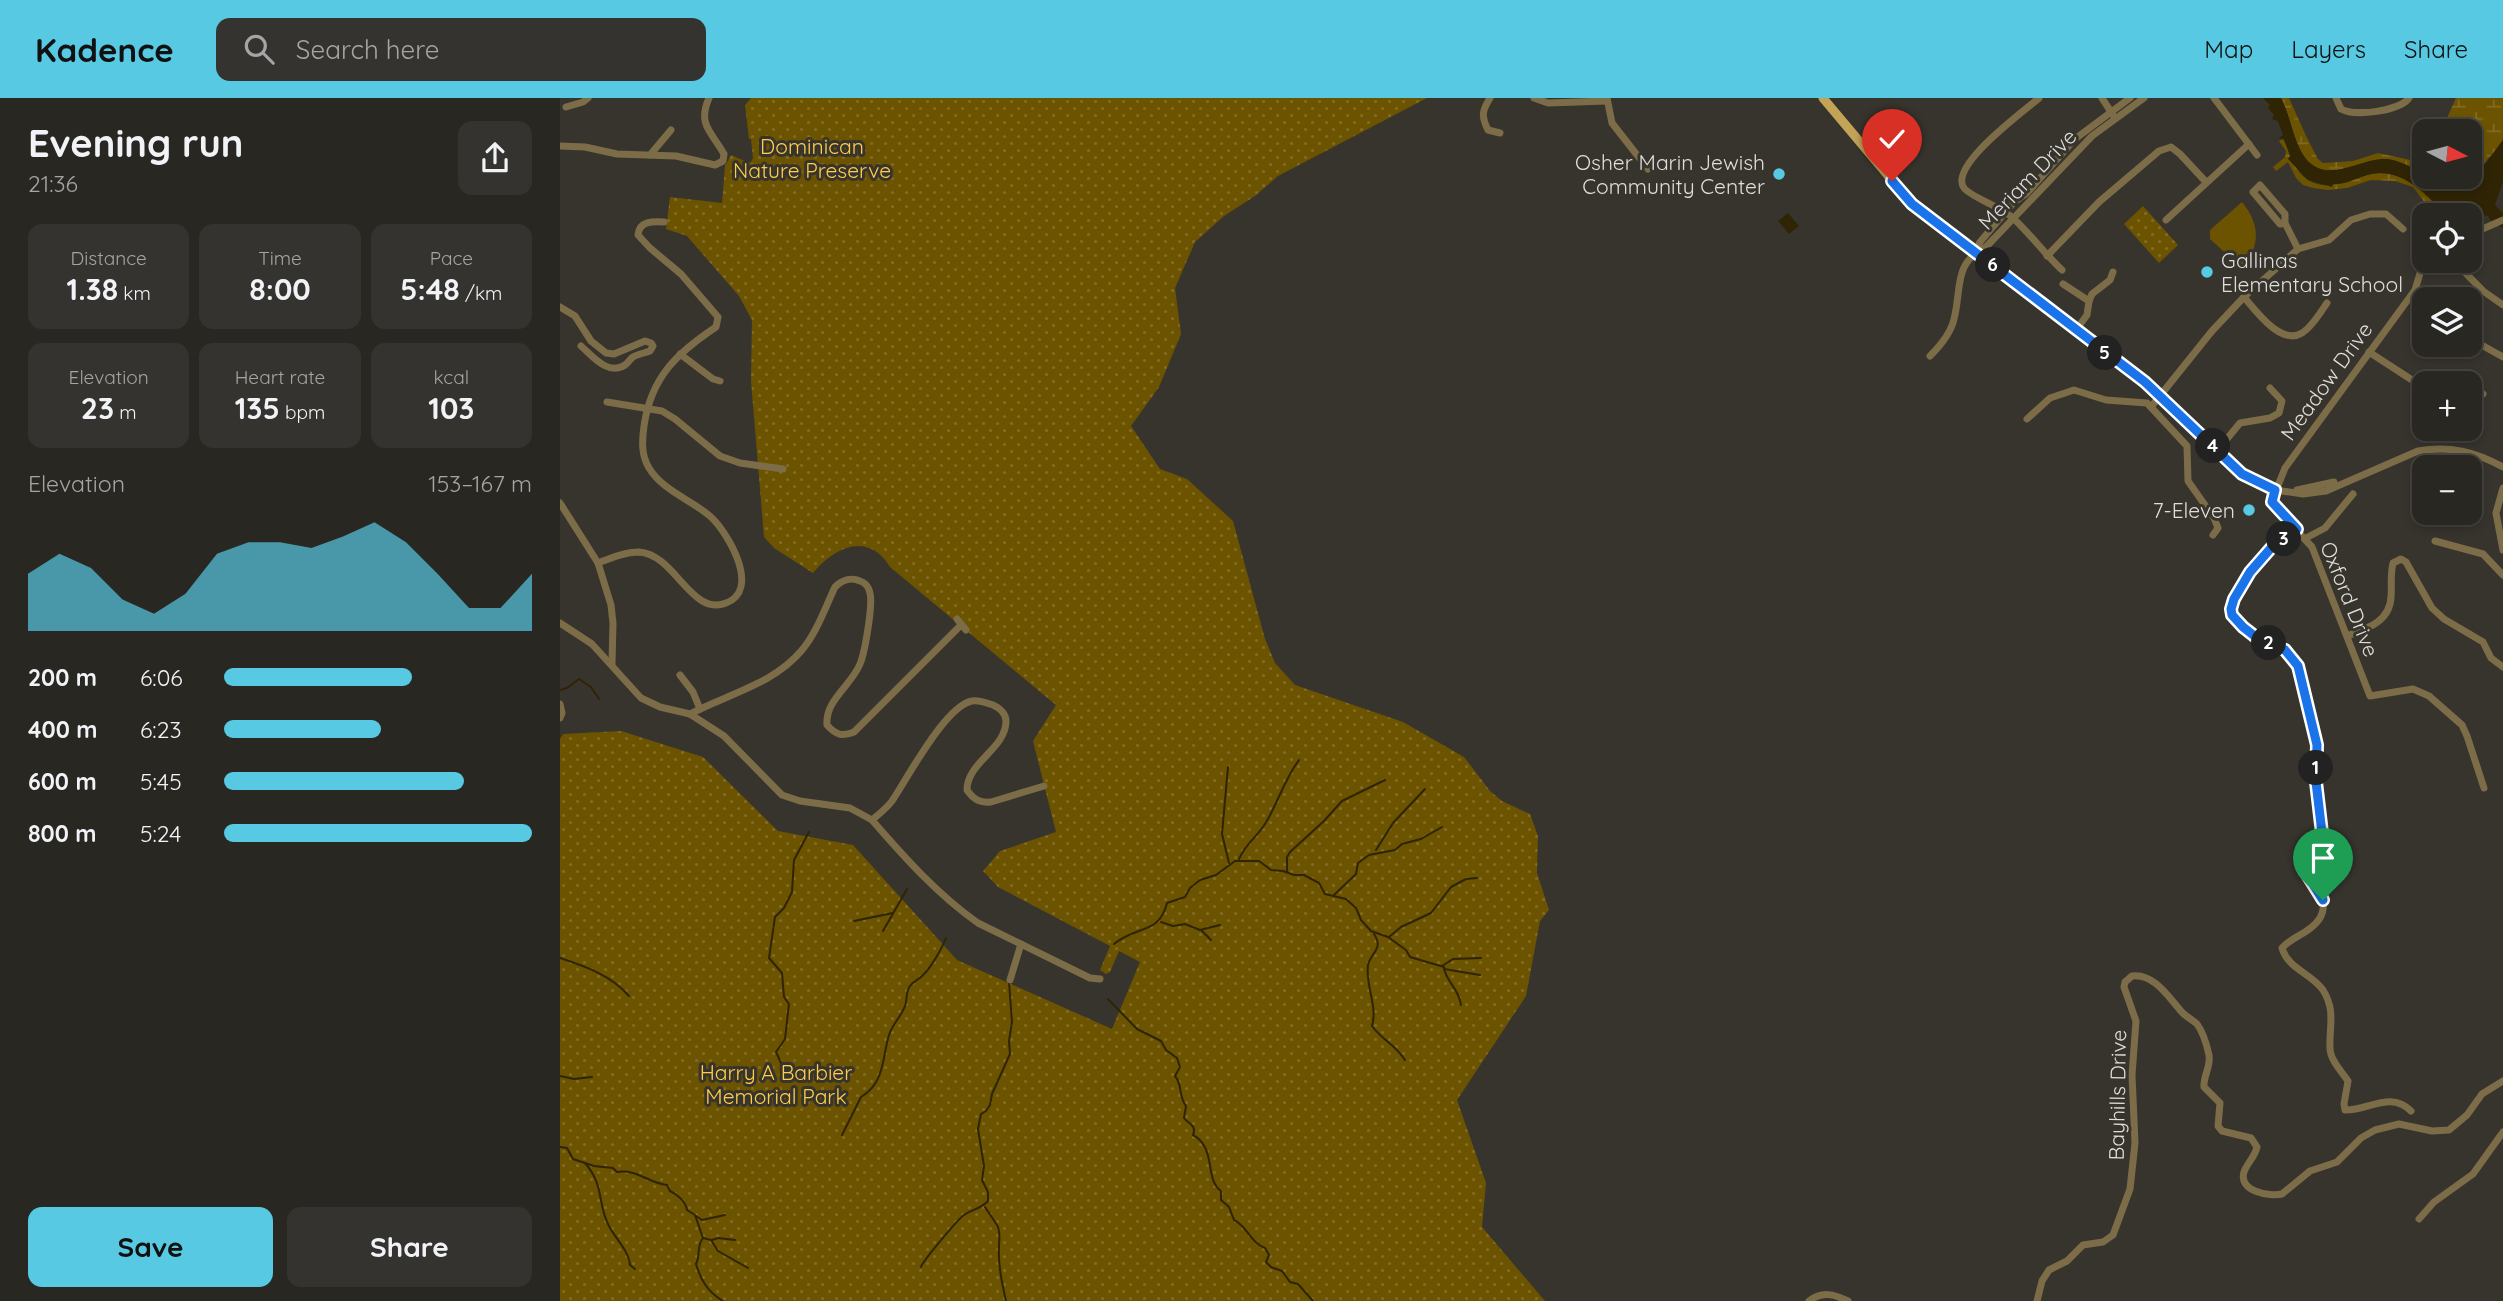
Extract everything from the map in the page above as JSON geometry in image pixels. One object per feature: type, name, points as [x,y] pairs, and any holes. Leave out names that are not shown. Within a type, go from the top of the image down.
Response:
[{"type":"main road","points":[[1823,98],[1912,204],[2162,394],[2242,474],[2275,488]]},
{"type":"street","points":[[560,114],[563,103],[583,103],[588,98]]},
{"type":"street","points":[[560,146],[585,147],[617,154],[676,156],[715,165],[723,161],[724,155],[707,129],[703,117],[709,98]]},
{"type":"street","points":[[1490,98],[1482,111],[1482,118],[1488,130],[1500,134]]},
{"type":"street","points":[[1534,98],[1607,99],[1612,123],[1648,169]]},
{"type":"street","points":[[2039,98],[1973,155],[1963,170],[1961,181],[1964,189],[1971,194],[2012,217],[2062,270]]},
{"type":"street","points":[[2102,98],[2113,115]]},
{"type":"street","name":"Meriam Drive","points":[[1975,252],[1986,247],[2012,217],[2130,98]]},
{"type":"street","name":"Meriam Drive","points":[[1975,252],[2004,212],[2028,192],[2075,139],[2144,98]]},
{"type":"street","points":[[2214,98],[2258,155]]},
{"type":"street","points":[[2336,98],[2341,109],[2356,114],[2400,107],[2409,98]]},
{"type":"street","points":[[650,155],[671,130]]},
{"type":"street","points":[[2166,220],[2249,144]]},
{"type":"street","points":[[2048,256],[2099,202],[2159,151],[2171,147],[2206,182]]},
{"type":"street","points":[[2285,223],[2280,224],[2253,192],[2260,185],[2285,214],[2285,223],[2298,249]]},
{"type":"street","points":[[2151,407],[2212,331],[2244,297],[2298,249],[2329,240],[2351,220],[2370,214],[2386,214],[2403,229]]},
{"type":"street","points":[[2482,230],[2503,219]]},
{"type":"street","points":[[598,563],[628,553],[648,553],[661,560],[695,598],[708,604],[728,603],[737,596],[741,585],[741,568],[723,533],[711,517],[660,481],[649,468],[642,443],[646,409],[652,391],[687,346],[716,327],[718,317],[681,274],[641,240],[639,229],[643,224],[664,222]]},
{"type":"street","points":[[1930,356],[1950,331],[1962,268],[1975,252]]},
{"type":"street","points":[[2077,328],[2087,315],[2088,301],[2092,294],[2110,280],[2113,272]]},
{"type":"street","points":[[2466,273],[2483,291],[2503,305]]},
{"type":"street","points":[[2063,284],[2088,301]]},
{"type":"street","name":"Meadow Drive","points":[[2275,488],[2285,468],[2412,294]]},
{"type":"street","points":[[2244,297],[2265,320],[2284,335],[2291,336],[2305,331],[2328,303]]},
{"type":"street","points":[[560,307],[575,316],[591,341],[606,353],[614,354],[645,341],[653,346],[650,351],[633,357],[620,368],[609,368],[581,345]]},
{"type":"street","points":[[2482,346],[2503,357]]},
{"type":"street","points":[[2369,352],[2412,380]]},
{"type":"street","points":[[680,354],[713,379],[720,381]]},
{"type":"street","points":[[2219,449],[2240,423],[2279,414],[2282,401],[2270,388]]},
{"type":"street","points":[[2027,419],[2050,398],[2074,390],[2106,400],[2138,401],[2151,407],[2187,446],[2188,481],[2214,518],[2218,528],[2213,535]]},
{"type":"street","points":[[607,402],[662,411],[675,418],[720,456],[740,463],[783,469]]},
{"type":"street","points":[[2275,488],[2303,494],[2326,491],[2418,451],[2434,448],[2461,450],[2503,465]]},
{"type":"street","name":"Oxford Drive","points":[[2275,488],[2272,502],[2312,548],[2370,696],[2413,689],[2429,696],[2462,725],[2484,788]]},
{"type":"street","points":[[2503,488],[2496,513],[2503,550]]},
{"type":"street","points":[[2306,538],[2325,528],[2353,494]]},
{"type":"street","points":[[560,503],[598,563],[611,605],[612,664]]},
{"type":"street","points":[[2297,529],[2271,548],[2250,572],[2231,609],[2232,615],[2243,627],[2257,638],[2285,650],[2298,666],[2317,745],[2316,782],[2322,833],[2303,868],[2323,900],[2324,909],[2319,920],[2282,948],[2292,966],[2322,988],[2328,999],[2333,1026],[2330,1049],[2332,1058],[2348,1081],[2345,1110],[2387,1101],[2395,1102],[2411,1111]]},
{"type":"street","points":[[2435,541],[2483,554],[2503,575]]},
{"type":"street","points":[[2347,636],[2374,626],[2388,610],[2393,563],[2400,559],[2406,562],[2432,608],[2444,619],[2483,642],[2491,658],[2503,667]]},
{"type":"street","points":[[690,715],[762,681],[788,665],[804,648],[835,587],[842,581],[850,579],[862,582],[870,590],[871,601],[861,662],[853,678],[827,710],[827,725],[838,734],[854,732],[961,625]]},
{"type":"street","points":[[560,624],[592,644],[641,698],[660,707],[690,715],[724,736],[782,795],[800,801],[850,807],[872,820],[948,901],[978,923],[1090,978],[1100,979]]},
{"type":"street","points":[[680,675],[693,692],[700,709]]},
{"type":"street","points":[[872,820],[892,800],[937,732],[971,701],[999,708],[1006,722],[1002,736],[970,776],[967,790],[972,797],[984,803],[991,802],[1044,786]]},
{"type":"street","points":[[560,704],[560,718]]},
{"type":"street","points":[[1010,980],[1021,944]]},
{"type":"street","name":"Bayhills Drive","points":[[2037,1301],[2042,1281],[2049,1270],[2067,1261],[2083,1245],[2103,1242],[2113,1235],[2130,1189],[2135,1143],[2132,1075],[2136,1021],[2124,987],[2132,975],[2145,978],[2165,992],[2201,1031],[2209,1057],[2203,1080],[2204,1087],[2220,1103],[2218,1126],[2222,1131],[2250,1138],[2257,1147],[2243,1174],[2244,1180],[2254,1191],[2282,1194],[2311,1171],[2337,1162],[2365,1135],[2382,1128],[2399,1124],[2449,1130],[2467,1115],[2482,1094],[2503,1081]]},
{"type":"street","points":[[2419,1219],[2434,1202],[2473,1174],[2503,1132]]},
{"type":"street","points":[[1810,1301],[1825,1294],[1836,1295],[1849,1301]]},
{"type":"green space","name":"Harry A Barbier Memorial Park","points":[[751,98],[1427,98],[1278,176],[1255,196],[1224,216],[1195,242],[1175,288],[1181,334],[1159,387],[1131,426],[1160,469],[1187,479],[1233,521],[1265,639],[1275,663],[1295,685],[1403,722],[1464,757],[1490,791],[1502,801],[1530,814],[1538,836],[1537,873],[1549,910],[1540,921],[1526,996],[1457,1100],[1486,1183],[1482,1227],[1545,1301],[560,1301],[560,739],[563,734],[621,731],[703,757],[778,831],[853,845],[957,960],[1112,1029],[1140,962],[1119,951],[1110,972],[1106,974],[1100,970],[1110,946],[998,887],[983,871],[1000,851],[1056,832],[1033,741],[1056,705],[872,549],[862,546],[841,550],[813,573],[774,548],[764,537],[751,381],[752,320],[739,296],[687,236],[666,229],[670,197],[722,203],[725,166],[731,155],[751,162],[751,139],[745,105]]},
{"type":"green space","points":[[2281,98],[2289,98],[2307,138],[2323,163],[2353,161],[2378,153],[2412,160],[2412,168],[2383,159],[2343,169],[2323,170],[2306,159]]},
{"type":"green space","points":[[2456,98],[2503,98],[2503,138],[2482,166],[2482,119],[2446,119]]},
{"type":"green space","points":[[2283,139],[2303,176],[2316,184],[2332,185],[2381,173],[2400,177],[2412,184],[2412,187],[2395,181],[2371,180],[2347,188],[2328,190],[2303,185],[2288,162],[2276,171],[2273,167],[2285,157],[2286,151],[2279,141]]},
{"type":"green space","points":[[2414,189],[2420,189],[2434,203],[2425,203]]},
{"type":"green space","points":[[2242,202],[2252,218],[2256,235],[2253,252],[2242,268],[2210,239],[2210,230]]},
{"type":"green space","points":[[2143,206],[2178,245],[2159,263],[2124,224]]},
{"type":"shaded area","points":[[2263,98],[2281,98],[2302,152],[2314,166],[2333,170],[2373,160],[2389,159],[2412,168],[2412,184],[2400,177],[2381,173],[2333,184],[2332,187],[2308,180],[2288,159],[2290,156],[2284,139],[2279,138],[2283,135],[2278,121],[2272,119],[2274,115],[2268,108],[2270,105]]},
{"type":"shaded area","points":[[2503,140],[2503,182],[2495,205],[2503,213],[2503,228],[2488,216],[2482,215],[2482,203],[2434,203],[2419,189],[2482,189],[2482,167]]},
{"type":"shaded area","points":[[1788,213],[1799,226],[1789,234],[1778,221]]},
{"type":"waterway","points":[[560,690],[579,679],[591,687],[599,699]]},
{"type":"waterway","points":[[1239,859],[1265,824],[1299,760]]},
{"type":"waterway","points":[[1228,767],[1222,834],[1229,863]]},
{"type":"waterway","points":[[1287,872],[1287,857],[1290,852],[1342,801],[1385,780]]},
{"type":"waterway","points":[[1376,850],[1393,823],[1425,789]]},
{"type":"waterway","points":[[1334,895],[1356,874],[1358,863],[1369,855],[1395,850],[1402,844],[1421,839],[1442,827]]},
{"type":"waterway","points":[[788,1078],[776,1052],[785,1039],[789,1004],[784,997],[782,973],[769,958],[775,917],[784,908],[792,892],[794,860],[809,832]]},
{"type":"waterway","points":[[1114,944],[1153,925],[1159,920],[1167,903],[1185,897],[1190,888],[1200,880],[1216,875],[1235,861],[1259,861],[1271,870],[1304,875],[1319,883],[1325,894],[1346,899],[1356,908],[1361,920],[1371,931],[1388,937],[1406,950],[1410,957],[1444,967],[1461,1005]]},
{"type":"waterway","points":[[1389,937],[1401,927],[1431,913],[1451,887],[1466,879],[1477,878]]},
{"type":"waterway","points":[[883,931],[907,889]]},
{"type":"waterway","points":[[854,921],[893,913]]},
{"type":"waterway","points":[[1161,922],[1173,926],[1185,924],[1200,930],[1220,925]]},
{"type":"waterway","points":[[1202,931],[1211,940]]},
{"type":"waterway","points":[[1374,934],[1378,943],[1368,965],[1372,1026],[1405,1060]]},
{"type":"waterway","points":[[842,1135],[861,1097],[875,1085],[879,1077],[889,1035],[905,1006],[909,987],[929,968],[946,938]]},
{"type":"waterway","points":[[560,958],[606,977],[629,996]]},
{"type":"waterway","points":[[1442,966],[1453,959],[1481,958]]},
{"type":"waterway","points":[[1444,969],[1480,975]]},
{"type":"waterway","points":[[921,1267],[960,1218],[988,1201],[988,1192],[982,1180],[984,1166],[978,1129],[981,1114],[990,1105],[992,1094],[1010,1054],[1012,1022],[1009,982]]},
{"type":"waterway","points":[[1108,999],[1137,1029],[1161,1041],[1166,1050],[1177,1058],[1180,1067],[1175,1076],[1186,1106],[1184,1118],[1193,1126],[1193,1135],[1205,1148],[1213,1179],[1221,1191],[1221,1200],[1229,1207],[1234,1220],[1265,1248],[1269,1255],[1266,1262],[1282,1271],[1290,1282],[1298,1284],[1313,1301]]},
{"type":"waterway","points":[[560,1076],[574,1079],[592,1077]]},
{"type":"waterway","points":[[560,1147],[567,1148],[573,1159],[594,1166],[613,1168],[617,1172],[631,1172],[667,1185],[670,1191],[683,1201],[687,1210],[695,1215],[703,1238],[711,1240],[718,1251],[748,1268]]},
{"type":"waterway","points":[[585,1163],[596,1179],[605,1218],[630,1265],[635,1269]]},
{"type":"waterway","points":[[985,1207],[999,1230],[1000,1267],[1006,1301]]},
{"type":"waterway","points":[[696,1216],[702,1220],[725,1215]]},
{"type":"waterway","points":[[703,1238],[696,1264],[706,1286],[723,1301]]},
{"type":"waterway","points":[[712,1240],[735,1240]]},
{"type":"place","name":"Osher Marin Jewish Community Center","points":[[1779,174]]},
{"type":"place","name":"Gallinas Elementary School","points":[[2207,272]]},
{"type":"place","name":"7-Eleven","points":[[2249,510]]},
{"type":"route","points":[[1892,181],[1912,204],[1937,224],[2145,382],[2242,474],[2275,490],[2273,505],[2297,529],[2271,548],[2250,572],[2231,609],[2232,615],[2243,627],[2257,638],[2285,650],[2298,666],[2317,745],[2316,782],[2322,833],[2303,868],[2323,900]]},
{"type":"park label","name":"Dominican Nature Preserve","points":[[812,158]]}]
